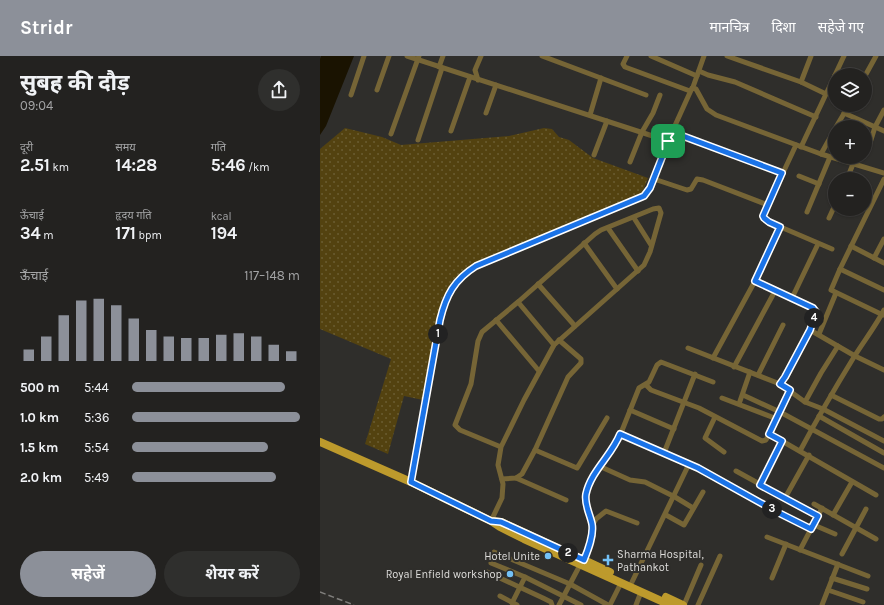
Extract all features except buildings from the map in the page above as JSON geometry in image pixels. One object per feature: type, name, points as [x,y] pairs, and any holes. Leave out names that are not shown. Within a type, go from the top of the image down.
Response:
[{"type":"main road","points":[[320,442],[411,482],[491,521],[501,522],[621,583],[670,605]]},
{"type":"main road","points":[[582,562],[684,605]]},
{"type":"street","points":[[351,95],[364,56]]},
{"type":"street","points":[[378,90],[389,56]]},
{"type":"street","points":[[406,56],[418,58],[478,80],[668,141]]},
{"type":"street","points":[[418,140],[443,56]]},
{"type":"street","points":[[478,80],[476,70],[481,56]]},
{"type":"street","points":[[542,56],[646,95]]},
{"type":"street","points":[[627,56],[623,64],[625,67],[698,90],[707,109],[716,115],[828,156]]},
{"type":"street","points":[[651,56],[698,73],[735,82],[816,117]]},
{"type":"street","points":[[411,482],[440,320],[446,298],[456,283],[468,271],[490,259],[644,196],[648,192],[654,179],[668,141],[692,89],[704,56]]},
{"type":"street","points":[[727,56],[740,58],[826,94]]},
{"type":"street","points":[[800,82],[811,56]]},
{"type":"street","points":[[838,68],[844,56]]},
{"type":"street","points":[[869,68],[876,56]]},
{"type":"street","points":[[391,134],[418,58]]},
{"type":"street","points":[[451,131],[470,77]]},
{"type":"street","points":[[590,115],[601,78]]},
{"type":"street","points":[[486,113],[496,85]]},
{"type":"street","points":[[828,90],[816,117],[782,173],[763,216],[769,222],[832,249]]},
{"type":"street","points":[[630,162],[642,132],[653,113],[660,95]]},
{"type":"street","points":[[872,137],[875,127],[884,110]]},
{"type":"street","points":[[840,120],[844,113],[884,131]]},
{"type":"street","points":[[594,155],[607,121]]},
{"type":"street","points":[[672,132],[782,173]]},
{"type":"street","points":[[821,154],[828,142]]},
{"type":"street","points":[[807,212],[828,162]]},
{"type":"street","points":[[849,172],[853,164],[884,173]]},
{"type":"street","points":[[799,176],[819,184]]},
{"type":"street","points":[[654,179],[687,190],[691,189],[697,179],[703,180],[768,205]]},
{"type":"street","points":[[800,451],[818,416],[883,314],[836,293],[830,288],[884,179]]},
{"type":"street","points":[[491,521],[502,498],[502,479],[498,465],[501,447],[539,371],[554,345],[638,271],[647,261],[661,210],[656,208],[601,230],[486,328],[480,337],[471,384],[455,425],[460,430],[501,447]]},
{"type":"street","points":[[634,218],[651,245]]},
{"type":"street","points":[[713,358],[755,281],[780,227]]},
{"type":"street","points":[[608,228],[638,271]]},
{"type":"street","points":[[874,258],[884,239]]},
{"type":"street","points":[[584,243],[617,289]]},
{"type":"street","points":[[792,298],[818,244]]},
{"type":"street","points":[[851,246],[884,263]]},
{"type":"street","points":[[840,269],[884,290]]},
{"type":"street","points":[[755,281],[813,308],[816,311],[810,330],[780,384]]},
{"type":"street","points":[[538,284],[575,326]]},
{"type":"street","points":[[734,367],[775,291]]},
{"type":"street","points":[[819,334],[836,293]]},
{"type":"street","points":[[518,302],[554,345]]},
{"type":"street","points":[[496,320],[539,371]]},
{"type":"street","points":[[758,374],[783,325]]},
{"type":"street","points":[[810,330],[855,356],[884,370]]},
{"type":"street","points":[[516,478],[522,474],[535,450],[568,377],[581,361],[559,340]]},
{"type":"street","points":[[805,402],[838,346]]},
{"type":"street","points":[[688,348],[734,367],[758,374],[780,384],[805,402],[823,409],[884,441]]},
{"type":"street","points":[[592,526],[586,504],[588,488],[599,466],[620,434],[639,388],[649,382],[657,365],[661,362],[713,382]]},
{"type":"street","points":[[739,404],[750,372]]},
{"type":"street","points":[[664,453],[695,374]]},
{"type":"street","points":[[646,385],[651,390],[684,402],[763,441],[766,440],[790,390]]},
{"type":"street","points":[[742,394],[812,428],[884,468]]},
{"type":"street","points":[[831,396],[879,419],[884,417]]},
{"type":"street","points":[[722,398],[776,419]]},
{"type":"street","points":[[630,410],[674,429]]},
{"type":"street","points":[[818,416],[884,453]]},
{"type":"street","points":[[715,417],[705,438],[724,452]]},
{"type":"street","points":[[535,450],[577,468],[580,466],[607,418]]},
{"type":"street","points":[[620,434],[690,464],[813,527],[835,534]]},
{"type":"street","points":[[769,434],[876,495]]},
{"type":"street","points":[[760,485],[782,441]]},
{"type":"street","points":[[785,498],[809,456]]},
{"type":"street","points":[[632,582],[690,464]]},
{"type":"street","points":[[599,466],[630,480],[642,481],[693,508]]},
{"type":"street","points":[[736,471],[818,516]]},
{"type":"street","points":[[502,479],[516,478],[566,500]]},
{"type":"street","points":[[833,515],[852,482]]},
{"type":"street","points":[[666,514],[684,524],[703,492]]},
{"type":"street","points":[[814,504],[876,539]]},
{"type":"street","points":[[800,550],[822,508]]},
{"type":"street","points":[[842,554],[855,527],[866,509]]},
{"type":"street","points":[[559,605],[589,546],[592,526],[596,519],[606,510],[637,523]]},
{"type":"street","points":[[767,537],[868,576]]},
{"type":"street","points":[[772,578],[786,544]]},
{"type":"street","points":[[494,552],[570,584],[609,605],[621,583]]},
{"type":"street","points":[[698,605],[720,556]]},
{"type":"street","points":[[491,563],[525,577],[581,605]]},
{"type":"street","points":[[822,605],[838,564]]},
{"type":"street","points":[[684,605],[701,565]]},
{"type":"street","points":[[487,572],[548,601],[552,605]]},
{"type":"street","points":[[500,596],[514,604],[525,577]]},
{"type":"street","points":[[832,578],[867,588]]},
{"type":"street","points":[[828,590],[864,602]]},
{"type":"street","points":[[636,605],[641,592]]},
{"type":"shaded area","points":[[321,56],[354,56],[326,126],[320,135],[320,59]]},
{"type":"shaded area","points":[[345,128],[382,137],[401,145],[509,136],[544,128],[552,129],[559,137],[569,140],[593,158],[648,178],[642,193],[475,263],[453,281],[442,299],[423,400],[404,396],[388,454],[365,444],[391,359],[320,329],[320,149]]},
{"type":"railway","points":[[320,592],[354,605]]},
{"type":"place","name":"Hotel Unite","points":[[548,556]]},
{"type":"place","name":"Sharma Hospital, Pathankot","points":[[608,560]]},
{"type":"place","name":"Royal Enfield workshop","points":[[510,574]]},
{"type":"route","points":[[672,132],[782,173],[763,216],[766,221],[780,227],[755,281],[815,309],[816,312],[810,330],[780,384],[790,390],[769,434],[782,441],[760,485],[818,516],[811,529],[698,468],[620,434],[619,438],[599,466],[586,493],[586,504],[592,526],[589,546],[584,560],[501,522],[491,521],[411,482],[437,344],[440,320],[446,298],[451,289],[461,277],[476,266],[644,196],[650,188],[668,141],[672,132]]}]
